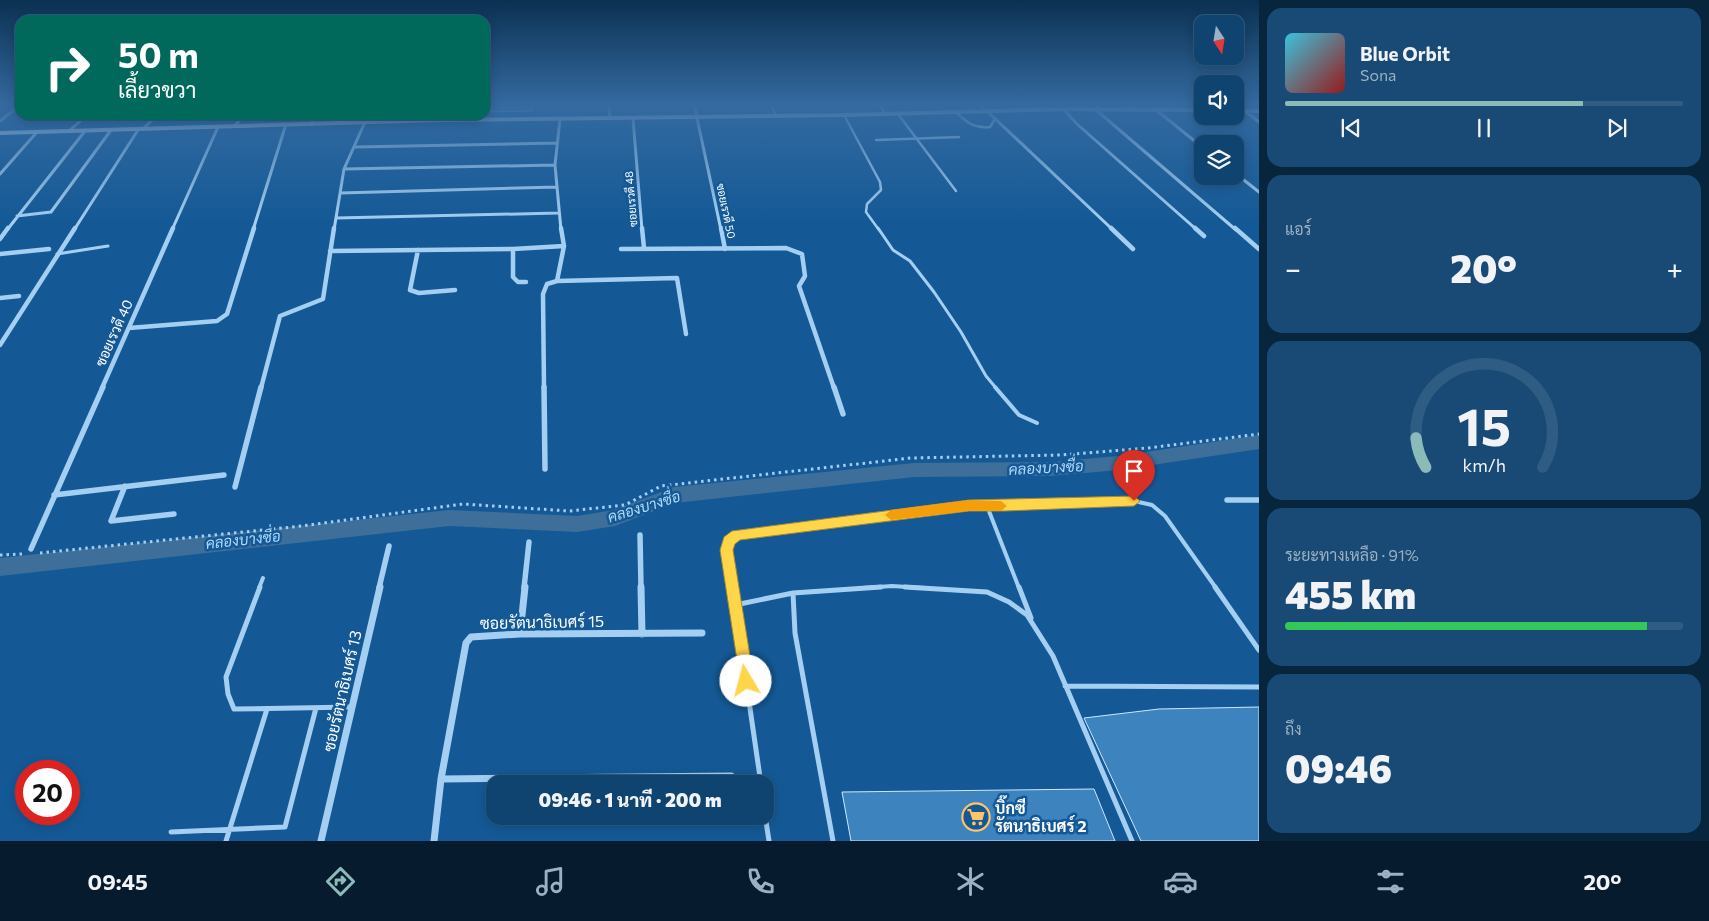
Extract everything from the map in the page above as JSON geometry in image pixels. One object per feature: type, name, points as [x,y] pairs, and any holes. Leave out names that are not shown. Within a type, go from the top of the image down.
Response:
[{"type":"street","points":[[0,174],[27,143]]},
{"type":"street","points":[[0,239],[75,143]]},
{"type":"street","points":[[17,216],[51,212],[101,143]]},
{"type":"street","points":[[0,345],[57,254],[132,143]]},
{"type":"street","name":"ซอยเรวดี 40","points":[[32,551],[54,495],[211,143]]},
{"type":"street","points":[[129,328],[217,321],[227,314],[280,143]]},
{"type":"street","points":[[235,487],[280,316],[289,311],[306,308],[323,299],[344,169],[357,143]]},
{"type":"street","points":[[355,147],[545,143]]},
{"type":"street","points":[[557,143],[555,165],[558,213],[564,246],[557,280]]},
{"type":"street","name":"ซอยเรวดี 48","points":[[635,143],[644,248]]},
{"type":"street","name":"ซอยเรวดี 50","points":[[703,143],[725,249]]},
{"type":"street","points":[[1022,143],[1057,174],[1133,249]]},
{"type":"street","points":[[1099,143],[1204,236]]},
{"type":"street","points":[[1138,143],[1259,249]]},
{"type":"street","points":[[344,169],[555,165]]},
{"type":"street","points":[[1244,180],[1259,192]]},
{"type":"street","points":[[340,193],[557,188]]},
{"type":"street","points":[[336,218],[558,213]]},
{"type":"street","points":[[330,251],[513,249],[564,246]]},
{"type":"street","points":[[621,249],[786,248],[802,254],[805,276],[799,286],[843,414]]},
{"type":"street","points":[[0,254],[49,249]]},
{"type":"street","points":[[513,249],[513,277],[518,282],[526,282]]},
{"type":"street","points":[[418,250],[410,290],[419,293],[455,290]]},
{"type":"street","points":[[545,469],[543,294],[547,284],[557,280],[677,278],[686,334]]},
{"type":"street","points":[[0,298],[19,296]]},
{"type":"street","points":[[54,495],[224,475]]},
{"type":"street","points":[[125,486],[111,521],[174,514]]},
{"type":"street","points":[[1227,500],[1259,500]]},
{"type":"street","points":[[640,535],[642,634]]},
{"type":"street","points":[[520,634],[529,542]]},
{"type":"street","name":"ซอยรัตนาธิเบศร์ 13","points":[[321,841],[388,546]]},
{"type":"street","name":"ซอยรัตนาธิเบศร์ 15","points":[[434,841],[441,779],[466,643],[471,637],[478,635],[520,634],[702,634]]},
{"type":"street","points":[[441,779],[486,779]]},
{"type":"lane","points":[[859,143],[880,182],[881,190],[867,204],[866,212],[893,250],[910,261],[934,292],[961,332],[986,376],[1019,415],[1037,423]]},
{"type":"lane","points":[[920,143],[956,191]]},
{"type":"lane","points":[[57,254],[108,246]]},
{"type":"lane","points":[[760,775],[727,550],[728,541],[737,534],[969,505],[1134,501],[1152,505],[1165,516],[1259,650]]},
{"type":"lane","points":[[987,506],[1034,626]]},
{"type":"lane","points":[[263,578],[226,677],[228,694],[234,709],[352,707]]},
{"type":"lane","points":[[735,605],[794,593],[892,586],[987,592],[1009,602],[1027,615],[1053,656],[1132,841]]},
{"type":"lane","points":[[794,593],[794,633],[833,841]]},
{"type":"lane","points":[[1065,686],[1259,687]]},
{"type":"lane","points":[[171,832],[285,827],[316,708]]},
{"type":"lane","points":[[226,841],[267,709]]},
{"type":"lane","points":[[766,825],[768,841]]},
{"type":"path","points":[[32,551],[302,526],[463,504],[569,510],[625,505],[661,486],[911,458],[1061,455],[1148,448],[1259,434]]},
{"type":"path","points":[[0,555],[25,554]]},
{"type":"building","points":[[1259,707],[1259,841],[1141,841],[1084,718],[1159,709]]},
{"type":"building","name":"บิ๊กซี รัตนาธิเบศร์ 2","points":[[1094,789],[1115,841],[851,841],[842,792]]},
{"type":"waterway","name":"คลองบางซื่อ","points":[[0,567],[449,518],[503,519],[577,524],[615,518],[674,495],[914,470],[1050,469],[1119,463],[1259,442]]},
{"type":"slow traffic","points":[[891,515],[969,505],[1001,506]]},
{"type":"place","name":"บิ๊กซี รัตนาธิเบศร์ 2","points":[[976,817]]},
{"type":"route","points":[[746,681],[727,550],[728,541],[737,534],[969,505],[1005,506],[1134,501]]}]
